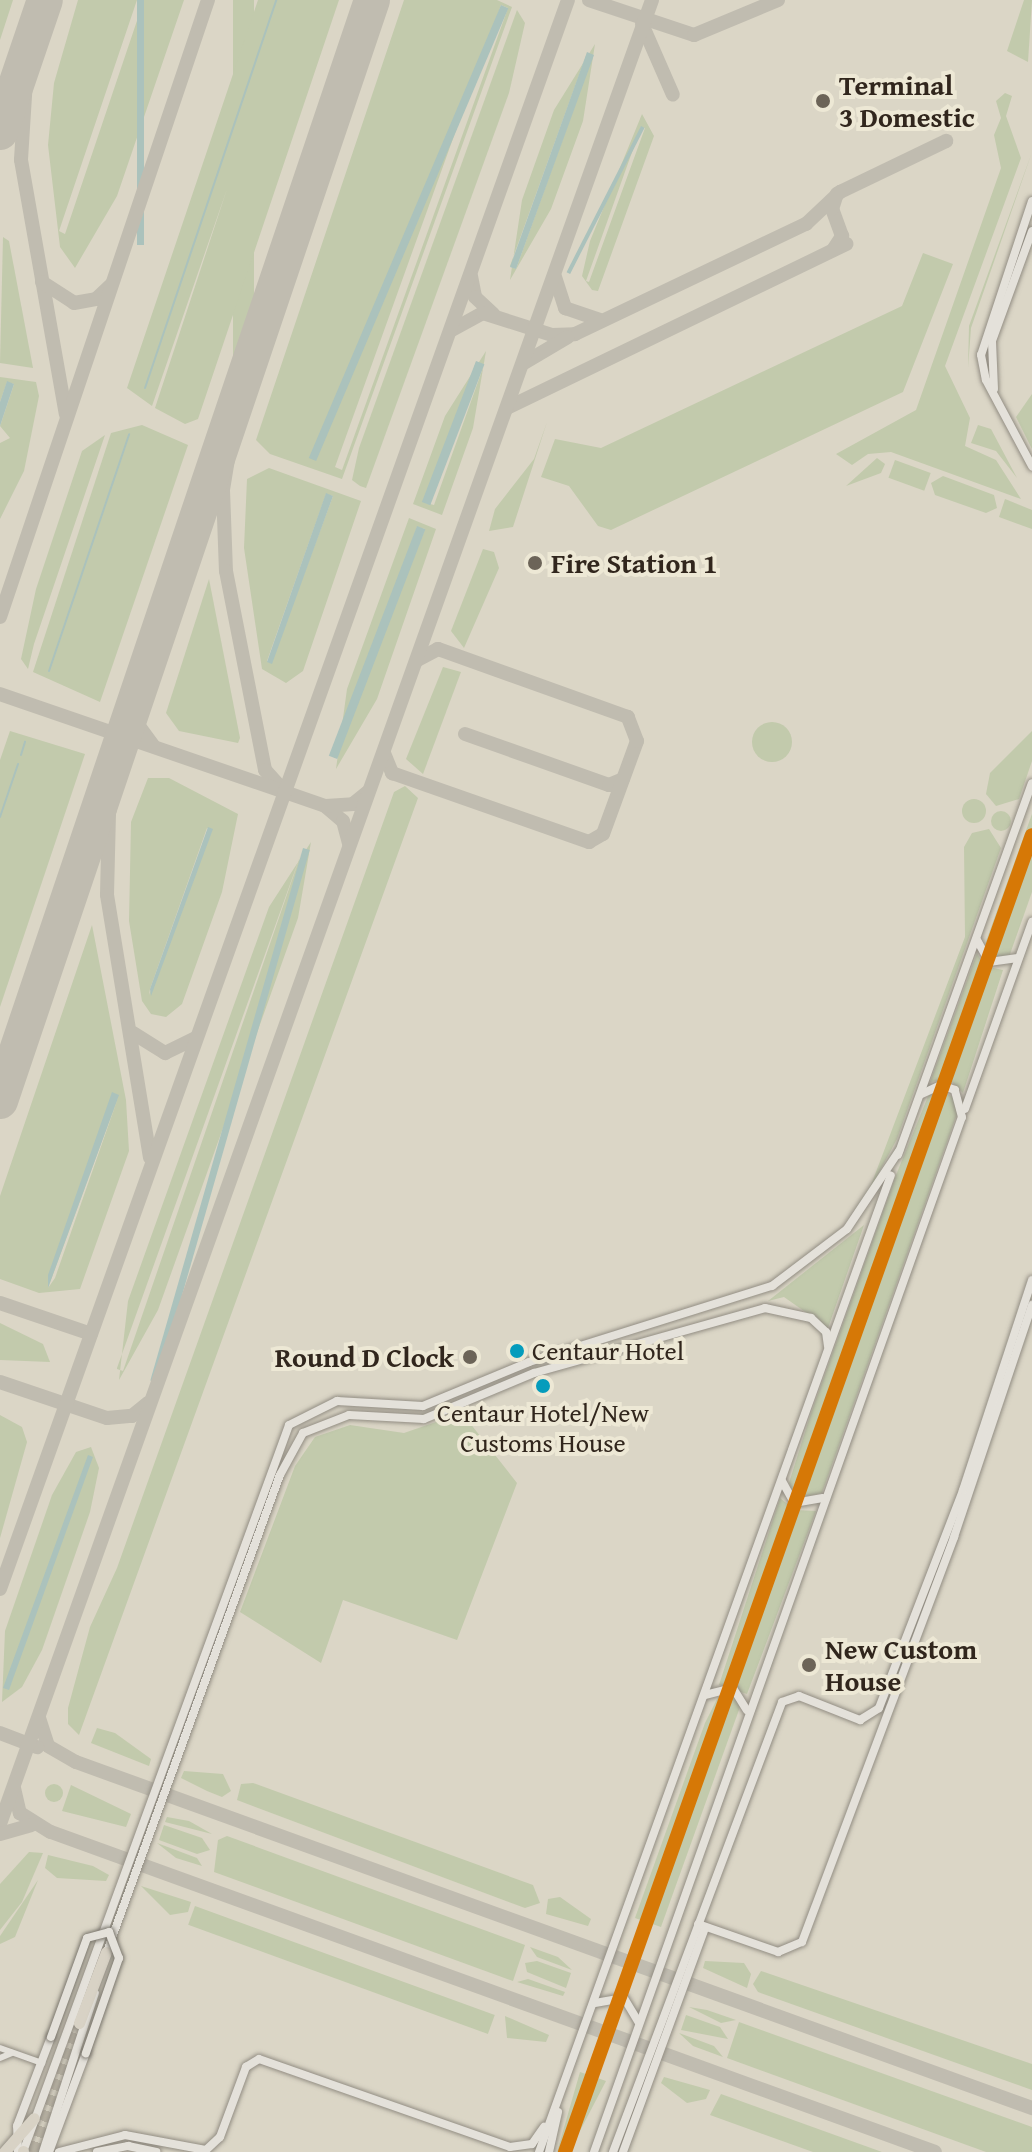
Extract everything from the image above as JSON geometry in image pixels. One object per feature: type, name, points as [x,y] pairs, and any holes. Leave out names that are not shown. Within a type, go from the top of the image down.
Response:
[{"type":"highway","points":[[79,2023],[106,1952]]},
{"type":"highway","points":[[4,2152],[34,2118]]},
{"type":"main road","points":[[1032,201],[981,349],[998,402],[1032,466]]},
{"type":"main road","points":[[998,402],[990,351],[1032,231]]},
{"type":"main road","points":[[539,2152],[1032,783]]},
{"type":"main road","points":[[594,2152],[1032,922]]},
{"type":"main road","points":[[978,934],[978,950],[996,965],[1022,950]]},
{"type":"main road","points":[[918,1101],[933,1086],[948,1086],[963,1102],[962,1117]]},
{"type":"main road","points":[[22,2152],[289,1425],[337,1401],[423,1406],[529,1362],[772,1286],[847,1229],[899,1151]]},
{"type":"main road","points":[[623,2152],[782,1702],[799,1696],[860,1720],[879,1708],[963,1490],[1032,1280]]},
{"type":"main road","points":[[702,1926],[778,1952],[802,1942],[954,1537],[1032,1305]]},
{"type":"main road","points":[[46,2152],[106,1952],[280,1475],[303,1433],[349,1415],[424,1419],[534,1373],[765,1308],[818,1322],[828,1351]]},
{"type":"main road","points":[[783,1475],[783,1491],[801,1506],[827,1491]]},
{"type":"main road","points":[[701,1702],[717,1687],[733,1688],[746,1703],[746,1718]]},
{"type":"main road","points":[[613,2152],[702,1926]]},
{"type":"main road","points":[[22,2152],[18,2135],[87,1938],[109,1932],[119,1958],[86,2053],[46,2152]]},
{"type":"main road","points":[[592,2007],[608,1995],[624,1998],[637,2010],[639,2026]]},
{"type":"main road","points":[[59,2152],[125,2135],[211,2151],[220,2137],[246,2067],[259,2059],[516,2148],[537,2139],[562,2091]]},
{"type":"main road","points":[[549,2152],[562,2091]]},
{"type":"main road","points":[[97,2152],[128,2146],[156,2152]]},
{"type":"street","points":[[0,2048],[42,2063]]},
{"type":"street","points":[[0,2058],[12,2053]]},
{"type":"green space","points":[[0,0],[13,0],[0,40]]},
{"type":"green space","points":[[78,0],[137,0],[59,231],[65,234],[144,0],[184,0],[117,196],[75,268],[60,247],[48,145],[54,83]]},
{"type":"green space","points":[[233,0],[254,0],[254,364],[233,364]]},
{"type":"green space","points":[[258,0],[339,0],[198,419],[185,424],[155,408],[227,189],[152,406],[127,388]]},
{"type":"green space","points":[[404,0],[497,0],[512,7],[342,479],[270,454],[256,440]],"holes":[[[501,5],[508,8],[342,470],[335,467]]]},
{"type":"green space","points":[[1024,0],[1032,0],[1028,62],[1007,51]]},
{"type":"green space","points":[[517,10],[525,23],[509,93],[366,488],[352,480],[359,448]]},
{"type":"green space","points":[[595,44],[583,121],[551,209],[510,280],[512,267],[516,269],[593,55],[589,54]]},
{"type":"green space","points":[[584,62],[514,256],[522,200],[554,110]]},
{"type":"green space","points":[[1005,93],[1012,96],[1006,116],[1021,158],[945,366],[970,418],[965,446],[996,460],[1021,499],[891,452],[868,454],[852,465],[836,454],[916,410],[1001,168],[994,135],[1001,118],[996,101]]},
{"type":"green space","points":[[642,114],[654,136],[598,291],[592,290],[582,276],[590,241]],"holes":[[[641,127],[645,128],[589,282],[586,281]]]},
{"type":"green space","points":[[1032,152],[971,328],[968,368],[969,326]]},
{"type":"green space","points":[[3,237],[9,241],[33,368],[0,363]]},
{"type":"green space","points":[[923,253],[953,264],[903,392],[611,530],[598,526],[569,486],[541,477],[555,439],[601,448],[902,306]]},
{"type":"green space","points":[[486,351],[484,365],[478,363]]},
{"type":"green space","points":[[483,367],[473,428],[442,515],[413,504],[445,416],[472,373],[426,503],[434,505]]},
{"type":"green space","points":[[0,377],[36,382],[39,396],[24,471],[0,519],[0,443],[10,438],[0,426],[14,384],[7,382],[0,402]]},
{"type":"green space","points":[[1032,394],[1032,449],[1016,417]]},
{"type":"green space","points":[[547,422],[513,527],[489,531],[495,509],[534,459]]},
{"type":"green space","points":[[142,425],[188,445],[100,702],[33,672],[111,433]]},
{"type":"green space","points":[[978,425],[991,429],[1017,478],[996,451],[971,443]]},
{"type":"green space","points":[[105,435],[28,669],[21,659],[36,589],[82,451]]},
{"type":"green space","points":[[877,458],[885,464],[881,473],[846,486]]},
{"type":"green space","points":[[895,460],[931,473],[924,491],[889,478]]},
{"type":"green space","points":[[269,468],[361,501],[303,671],[286,683],[262,669],[244,548],[247,479]],"holes":[[[326,494],[333,496],[271,663],[267,661]]]},
{"type":"green space","points":[[943,476],[994,495],[997,508],[986,513],[935,495],[931,483]]},
{"type":"green space","points":[[1005,499],[1032,510],[1032,529],[999,517]]},
{"type":"green space","points":[[409,518],[436,529],[377,699],[336,769],[339,748],[425,529],[417,527],[340,742],[347,689]]},
{"type":"green space","points":[[483,549],[494,552],[499,568],[464,648],[451,631]]},
{"type":"green space","points":[[209,579],[240,738],[238,743],[179,731],[166,713]]},
{"type":"green space","points":[[443,667],[461,672],[423,774],[406,759]]},
{"type":"green space","points":[[772,722],[786,728],[792,742],[786,756],[772,762],[758,756],[752,742],[758,728]]},
{"type":"green space","points":[[10,731],[85,754],[0,1007],[0,760]]},
{"type":"green space","points":[[1032,731],[1032,761],[1019,799],[996,806],[986,794],[990,773]]},
{"type":"green space","points":[[148,778],[169,778],[238,814],[222,892],[182,1004],[166,1017],[151,1014],[142,1001],[129,921],[131,822]],"holes":[[[207,828],[212,830],[149,995]]]},
{"type":"green space","points":[[405,786],[418,798],[79,1735],[68,1724],[68,1708],[90,1627],[117,1568],[394,792]]},
{"type":"green space","points":[[974,799],[983,802],[986,811],[983,820],[974,823],[965,820],[962,811],[965,802]]},
{"type":"green space","points":[[1001,811],[1008,814],[1011,821],[1008,828],[1001,831],[994,828],[991,821],[994,814]]},
{"type":"green space","points":[[1032,814],[1032,892],[1009,957],[991,961],[985,944]]},
{"type":"green space","points":[[989,829],[1001,848],[897,1139],[868,1193],[965,937],[964,847],[972,833]]},
{"type":"green space","points":[[311,842],[298,918],[158,1310],[119,1380],[120,1370],[123,1371],[298,862]]},
{"type":"green space","points":[[298,862],[122,1354],[128,1301],[269,907]]},
{"type":"green space","points":[[92,925],[126,1100],[129,1151],[80,1289],[39,1293],[0,1279],[0,1196]],"holes":[[[119,1095],[55,1278],[48,1288]]]},
{"type":"green space","points":[[977,953],[984,966],[1003,970],[963,1093],[949,1079],[930,1082]]},
{"type":"green space","points":[[940,1090],[955,1098],[957,1114],[822,1493],[794,1499],[789,1483],[810,1416],[896,1175],[929,1094]]},
{"type":"green space","points":[[864,1225],[828,1328],[784,1297],[768,1301]]},
{"type":"green space","points":[[0,1323],[43,1344],[50,1362],[0,1360]]},
{"type":"green space","points":[[462,1413],[517,1483],[457,1640],[343,1600],[321,1663],[240,1612],[295,1466],[315,1437],[350,1425],[404,1433]]},
{"type":"green space","points":[[0,1415],[22,1427],[27,1442],[0,1538]]},
{"type":"green space","points":[[91,1447],[99,1468],[90,1512],[42,1650],[22,1687],[2,1702],[5,1631],[52,1495],[76,1452]]},
{"type":"green space","points":[[780,1498],[795,1510],[816,1511],[747,1694],[719,1685]]},
{"type":"green space","points":[[735,1694],[740,1707],[661,1927],[635,1918],[705,1723],[718,1697]]},
{"type":"green space","points":[[97,1728],[115,1733],[151,1759],[149,1766],[91,1743]]},
{"type":"green space","points":[[184,1771],[223,1774],[231,1791],[222,1797],[207,1791],[181,1778]]},
{"type":"green space","points":[[253,1783],[533,1885],[540,1903],[525,1908],[237,1800],[241,1784]]},
{"type":"green space","points":[[50,1784],[58,1784],[63,1793],[61,1800],[50,1802],[45,1797],[45,1789]]},
{"type":"green space","points":[[71,1785],[131,1814],[126,1827],[62,1811]]},
{"type":"green space","points":[[167,1817],[189,1821],[212,1834],[165,1822]]},
{"type":"green space","points":[[164,1825],[202,1838],[210,1850],[197,1854],[159,1840]]},
{"type":"green space","points":[[227,1836],[525,1945],[513,1981],[214,1872],[218,1840]]},
{"type":"green space","points":[[157,1843],[197,1858],[202,1866],[176,1858]]},
{"type":"green space","points":[[29,1852],[43,1853],[22,1902],[0,1930],[0,1884]]},
{"type":"green space","points":[[48,1855],[93,1866],[109,1875],[106,1881],[57,1878],[45,1868]]},
{"type":"green space","points":[[38,1880],[15,1937],[0,1944],[0,1936]]},
{"type":"green space","points":[[141,1886],[191,1902],[188,1912],[170,1915]]},
{"type":"green space","points":[[560,1897],[591,1919],[588,1926],[546,1914],[548,1899]]},
{"type":"green space","points":[[195,1906],[495,2015],[488,2034],[188,1925]]},
{"type":"green space","points":[[530,1947],[558,1957],[572,1970],[537,1957]]},
{"type":"green space","points":[[537,1961],[571,1973],[566,1988],[527,1972],[525,1963]]},
{"type":"green space","points":[[705,1961],[744,1963],[751,1974],[747,1988],[703,1968]]},
{"type":"green space","points":[[761,1971],[1032,2064],[1032,2090],[758,1992],[753,1984]]},
{"type":"green space","points":[[528,1979],[565,1992],[563,1996],[517,1982]]},
{"type":"green space","points":[[689,2007],[707,2010],[736,2020],[721,2023]]},
{"type":"green space","points":[[686,2015],[720,2027],[728,2039],[681,2030]]},
{"type":"green space","points":[[505,2016],[549,2035],[546,2042],[507,2038]]},
{"type":"green space","points":[[739,2022],[1032,2127],[1032,2152],[986,2152],[727,2058]]},
{"type":"green space","points":[[679,2033],[714,2046],[723,2057],[693,2046]]},
{"type":"green space","points":[[580,2072],[606,2081],[569,2152],[557,2152]]},
{"type":"green space","points":[[664,2077],[710,2090],[706,2099],[687,2103],[661,2083]]},
{"type":"green space","points":[[721,2094],[882,2152],[813,2152],[710,2115]]},
{"type":"water","points":[[137,0],[144,0],[144,245],[137,245]]},
{"type":"water","points":[[501,5],[508,8],[316,461],[309,458]]},
{"type":"water","points":[[587,52],[594,55],[516,269],[510,267]]},
{"type":"water","points":[[641,126],[645,128],[570,274],[567,272]]},
{"type":"water","points":[[476,361],[484,364],[430,505],[422,502]]},
{"type":"water","points":[[7,381],[14,384],[0,426],[0,402]]},
{"type":"water","points":[[326,493],[333,496],[272,664],[267,662]]},
{"type":"water","points":[[417,526],[425,529],[337,759],[329,756]]},
{"type":"water","points":[[208,827],[213,829],[151,996],[150,989]]},
{"type":"water","points":[[303,848],[310,850],[157,1382],[150,1381]]},
{"type":"water","points":[[112,1092],[119,1095],[48,1288],[48,1275]]},
{"type":"water","points":[[88,1455],[93,1457],[9,1690],[3,1688]]},
{"type":"waterway","points":[[145,388],[276,0]]},
{"type":"waterway","points":[[49,671],[129,434]]},
{"type":"waterway","points":[[21,755],[25,742]]},
{"type":"waterway","points":[[0,817],[18,764]]},
{"type":"taxiway","points":[[0,617],[208,0]]},
{"type":"taxiway","points":[[0,1589],[568,0]]},
{"type":"taxiway","points":[[589,0],[694,35],[778,0]]},
{"type":"taxiway","points":[[0,1824],[652,0]]},
{"type":"taxiway","points":[[44,3],[26,80],[21,160],[66,414]]},
{"type":"taxiway","points":[[642,24],[673,95]]},
{"type":"taxiway","points":[[452,330],[483,313],[552,335],[575,334],[806,224],[840,192],[946,141]]},
{"type":"taxiway","points":[[833,250],[842,236],[832,209],[837,194]]},
{"type":"taxiway","points":[[507,408],[847,244]]},
{"type":"taxiway","points":[[471,276],[475,297],[493,314]]},
{"type":"taxiway","points":[[555,277],[565,308],[599,320]]},
{"type":"taxiway","points":[[42,282],[74,303],[96,299],[111,285]]},
{"type":"taxiway","points":[[524,363],[568,337]]},
{"type":"taxiway","points":[[239,392],[223,490],[226,571],[265,770],[285,792]]},
{"type":"taxiway","points":[[384,753],[392,773],[589,842],[603,834],[637,741],[628,717],[438,649],[417,660]]},
{"type":"taxiway","points":[[0,694],[325,806],[343,821],[349,844]]},
{"type":"taxiway","points":[[136,697],[136,722],[153,745]]},
{"type":"taxiway","points":[[128,723],[109,813],[107,895],[150,1157]]},
{"type":"taxiway","points":[[465,734],[609,785],[623,779]]},
{"type":"taxiway","points":[[326,806],[353,804],[368,792]]},
{"type":"taxiway","points":[[133,1033],[165,1053],[196,1038]]},
{"type":"taxiway","points":[[0,1303],[91,1334]]},
{"type":"taxiway","points":[[0,1382],[107,1418],[132,1416],[148,1403]]},
{"type":"taxiway","points":[[39,1718],[48,1746],[76,1762],[1032,2108]]},
{"type":"taxiway","points":[[0,1733],[37,1747]]},
{"type":"taxiway","points":[[14,1788],[20,1813],[51,1832],[935,2152]]},
{"type":"taxiway","points":[[0,1834],[31,1825]]},
{"type":"runway","points":[[0,132],[45,0]]},
{"type":"runway","points":[[0,1101],[372,0]]},
{"type":"tunnel","points":[[33,2152],[79,2023]]},
{"type":"transit line","points":[[565,2152],[1032,835]]},
{"type":"place","name":"Terminal 3 Domestic","points":[[823,101]]},
{"type":"place","name":"Fire Station 1","points":[[535,563]]},
{"type":"place","name":"Centaur Hotel","points":[[517,1351]]},
{"type":"place","name":"Round D Clock","points":[[470,1357]]},
{"type":"place","name":"Centaur Hotel/New Customs House","points":[[543,1386]]},
{"type":"place","name":"New Custom House","points":[[809,1665]]}]
